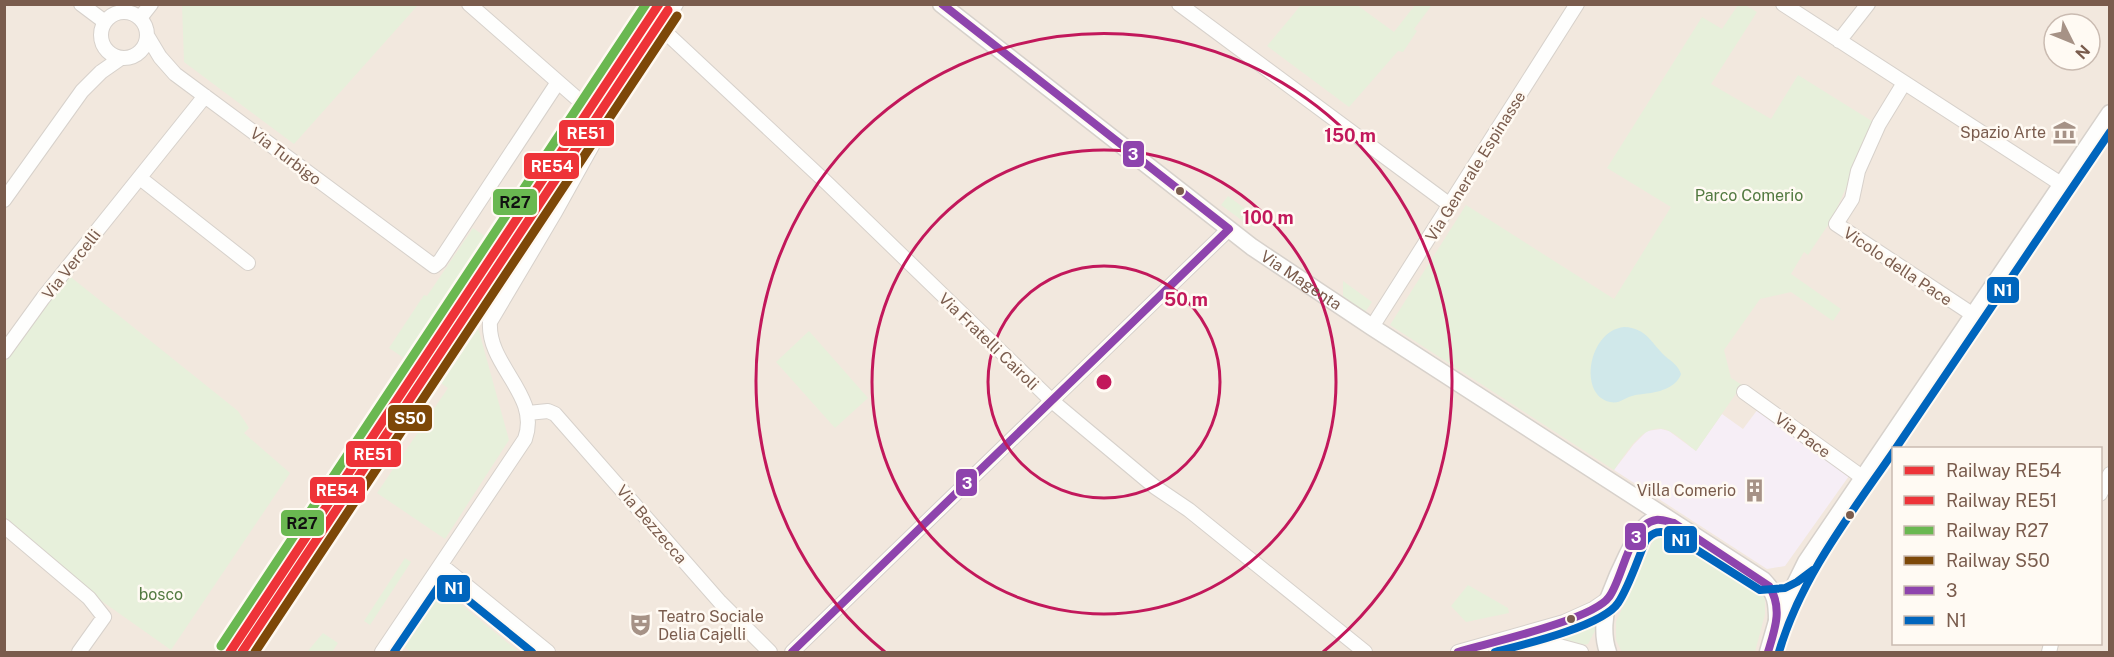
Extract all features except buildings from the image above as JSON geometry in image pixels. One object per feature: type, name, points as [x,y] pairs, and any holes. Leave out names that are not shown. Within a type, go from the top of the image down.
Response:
[{"type":"street","points":[[81,4],[105,22]]},
{"type":"street","points":[[140,18],[151,4]]},
{"type":"street","points":[[469,4],[604,123]]},
{"type":"street","points":[[382,652],[522,446],[530,423],[528,413],[495,351],[490,336],[490,322],[642,56],[676,4]]},
{"type":"street","name":"Via Magenta","points":[[941,4],[1251,247],[1763,580],[1776,598],[1777,621]]},
{"type":"street","points":[[1179,4],[1450,205]]},
{"type":"street","name":"Via Generale Espinasse","points":[[1372,327],[1577,4]]},
{"type":"street","points":[[1783,4],[2061,184]]},
{"type":"street","points":[[1839,40],[1868,4]]},
{"type":"street","points":[[4,200],[82,91],[101,72],[121,58],[136,55],[142,51],[148,37],[145,23],[140,18],[126,12],[118,13],[105,22],[102,29],[103,45],[114,56],[121,58]]},
{"type":"street","name":"Via Fratelli Cairoli","points":[[661,28],[828,184],[1052,401],[1155,487],[1189,510],[1365,652]]},
{"type":"street","name":"Via Turbigo","points":[[148,37],[160,57],[175,74],[434,266],[440,261],[558,82]]},
{"type":"street","name":"Vicolo della Pace","points":[[1904,83],[1879,124],[1858,171],[1852,199],[1836,224],[1972,314]]},
{"type":"street","name":"Via Vercelli","points":[[4,352],[43,298],[205,96]]},
{"type":"street","points":[[1768,652],[1777,621],[1806,562],[2109,112]]},
{"type":"street","points":[[140,178],[248,263]]},
{"type":"street","points":[[792,652],[1229,229]]},
{"type":"street","name":"Via Pace","points":[[1744,392],[1862,477]]},
{"type":"street","name":"Via Bezzecca","points":[[528,413],[548,411],[555,414],[720,602],[770,652]]},
{"type":"street","points":[[2102,490],[2109,474]]},
{"type":"street","name":"Via Magenta","points":[[1621,488],[1637,507],[1640,516],[1637,534]]},
{"type":"street","points":[[1608,652],[1604,633],[1609,598],[1637,534],[1651,521],[1662,520],[1674,523]]},
{"type":"street","points":[[4,526],[89,598],[104,617],[79,652]]},
{"type":"street","points":[[1763,580],[1785,577],[1797,571],[1806,562]]},
{"type":"street","points":[[441,565],[548,652]]},
{"type":"street","points":[[1458,652],[1564,622],[1593,609],[1609,598]]},
{"type":"street","points":[[1489,644],[1559,646],[1581,652]]},
{"type":"shaded area","points":[[4,5],[2109,5],[2109,652],[5,652]]},
{"type":"shaded area","points":[[1758,409],[1849,476],[1785,566],[1767,569],[1614,470],[1647,431],[1661,429],[1669,431],[1696,451],[1722,414],[1743,429]]},
{"type":"green space","points":[[182,4],[418,5],[294,144],[184,62]]},
{"type":"green space","points":[[1301,5],[1357,5],[1394,32],[1415,5],[1432,5],[1414,29],[1417,31],[1403,52],[1398,51],[1349,107],[1267,46]]},
{"type":"green space","name":"Parco Comerio","points":[[1738,5],[1745,5],[1757,12],[1711,84],[1771,119],[1798,75],[1875,123],[1832,219],[1808,255],[1804,252],[1791,274],[1841,309],[1833,321],[1791,292],[1760,299],[1724,350],[1731,378],[1742,385],[1696,451],[1669,431],[1652,430],[1630,447],[1614,470],[1390,325],[1466,205],[1614,299],[1671,207],[1607,168],[1702,17],[1722,29]]},
{"type":"green space","points":[[1228,196],[1254,215],[1255,230],[1221,205]]},
{"type":"green space","points":[[473,228],[514,256],[481,307],[477,324],[509,440],[445,539],[377,493],[448,388],[389,348]]},
{"type":"green space","name":"bosco","points":[[67,274],[238,411],[249,428],[244,433],[290,473],[171,650],[103,602],[5,520],[5,362]]},
{"type":"green space","points":[[1343,281],[1372,302],[1365,312],[1343,296]]},
{"type":"green space","points":[[809,331],[868,398],[835,428],[776,362]]},
{"type":"green space","points":[[1661,530],[1760,593],[1765,599],[1765,614],[1755,652],[1622,652],[1616,640],[1616,622],[1656,534]]},
{"type":"green space","points":[[405,558],[411,562],[370,625],[364,621]]},
{"type":"green space","points":[[1468,585],[1508,608],[1509,613],[1466,622],[1451,606]]},
{"type":"green space","points":[[442,589],[519,652],[411,652],[404,647]]},
{"type":"green space","points":[[1594,623],[1597,627],[1588,644],[1582,645],[1562,639],[1564,636]]},
{"type":"green space","points":[[323,633],[338,643],[332,652],[307,652]]},
{"type":"water","points":[[1624,327],[1638,330],[1648,337],[1681,374],[1673,385],[1665,389],[1610,402],[1600,397],[1594,388],[1591,376],[1592,363],[1595,351],[1602,339],[1612,331]]},
{"type":"rail line","name":"R27","points":[[221,646],[646,4]]},
{"type":"rail line","name":"RE54","points":[[230,652],[659,4]]},
{"type":"rail line","name":"RE51","points":[[242,652],[668,10]]},
{"type":"rail line","name":"S50","points":[[255,652],[677,16]]},
{"type":"transit line","name":"3","points":[[792,652],[1229,229],[942,4]]},
{"type":"transit line","name":"N1","points":[[1897,447],[2110,132]]},
{"type":"transit line","name":"N1","points":[[1779,652],[1788,624],[1813,572],[1892,454]]},
{"type":"transit line","name":"3","points":[[1458,652],[1562,622],[1599,606],[1614,589],[1639,531],[1656,520],[1674,523],[1769,586],[1777,610],[1768,652]]},
{"type":"transit line","name":"N1","points":[[1495,652],[1561,634],[1610,611],[1626,589],[1646,540],[1657,532],[1670,533],[1760,590],[1785,588],[1813,570]]},
{"type":"transit line","name":"N1","points":[[394,652],[443,580],[532,652]]},
{"type":"place","name":"Spazio Arte","points":[[2064,132]]},
{"type":"place","name":"Villa Comerio","points":[[1754,490]]},
{"type":"place","name":"Teatro Sociale Delia Cajelli","points":[[640,625]]}]
